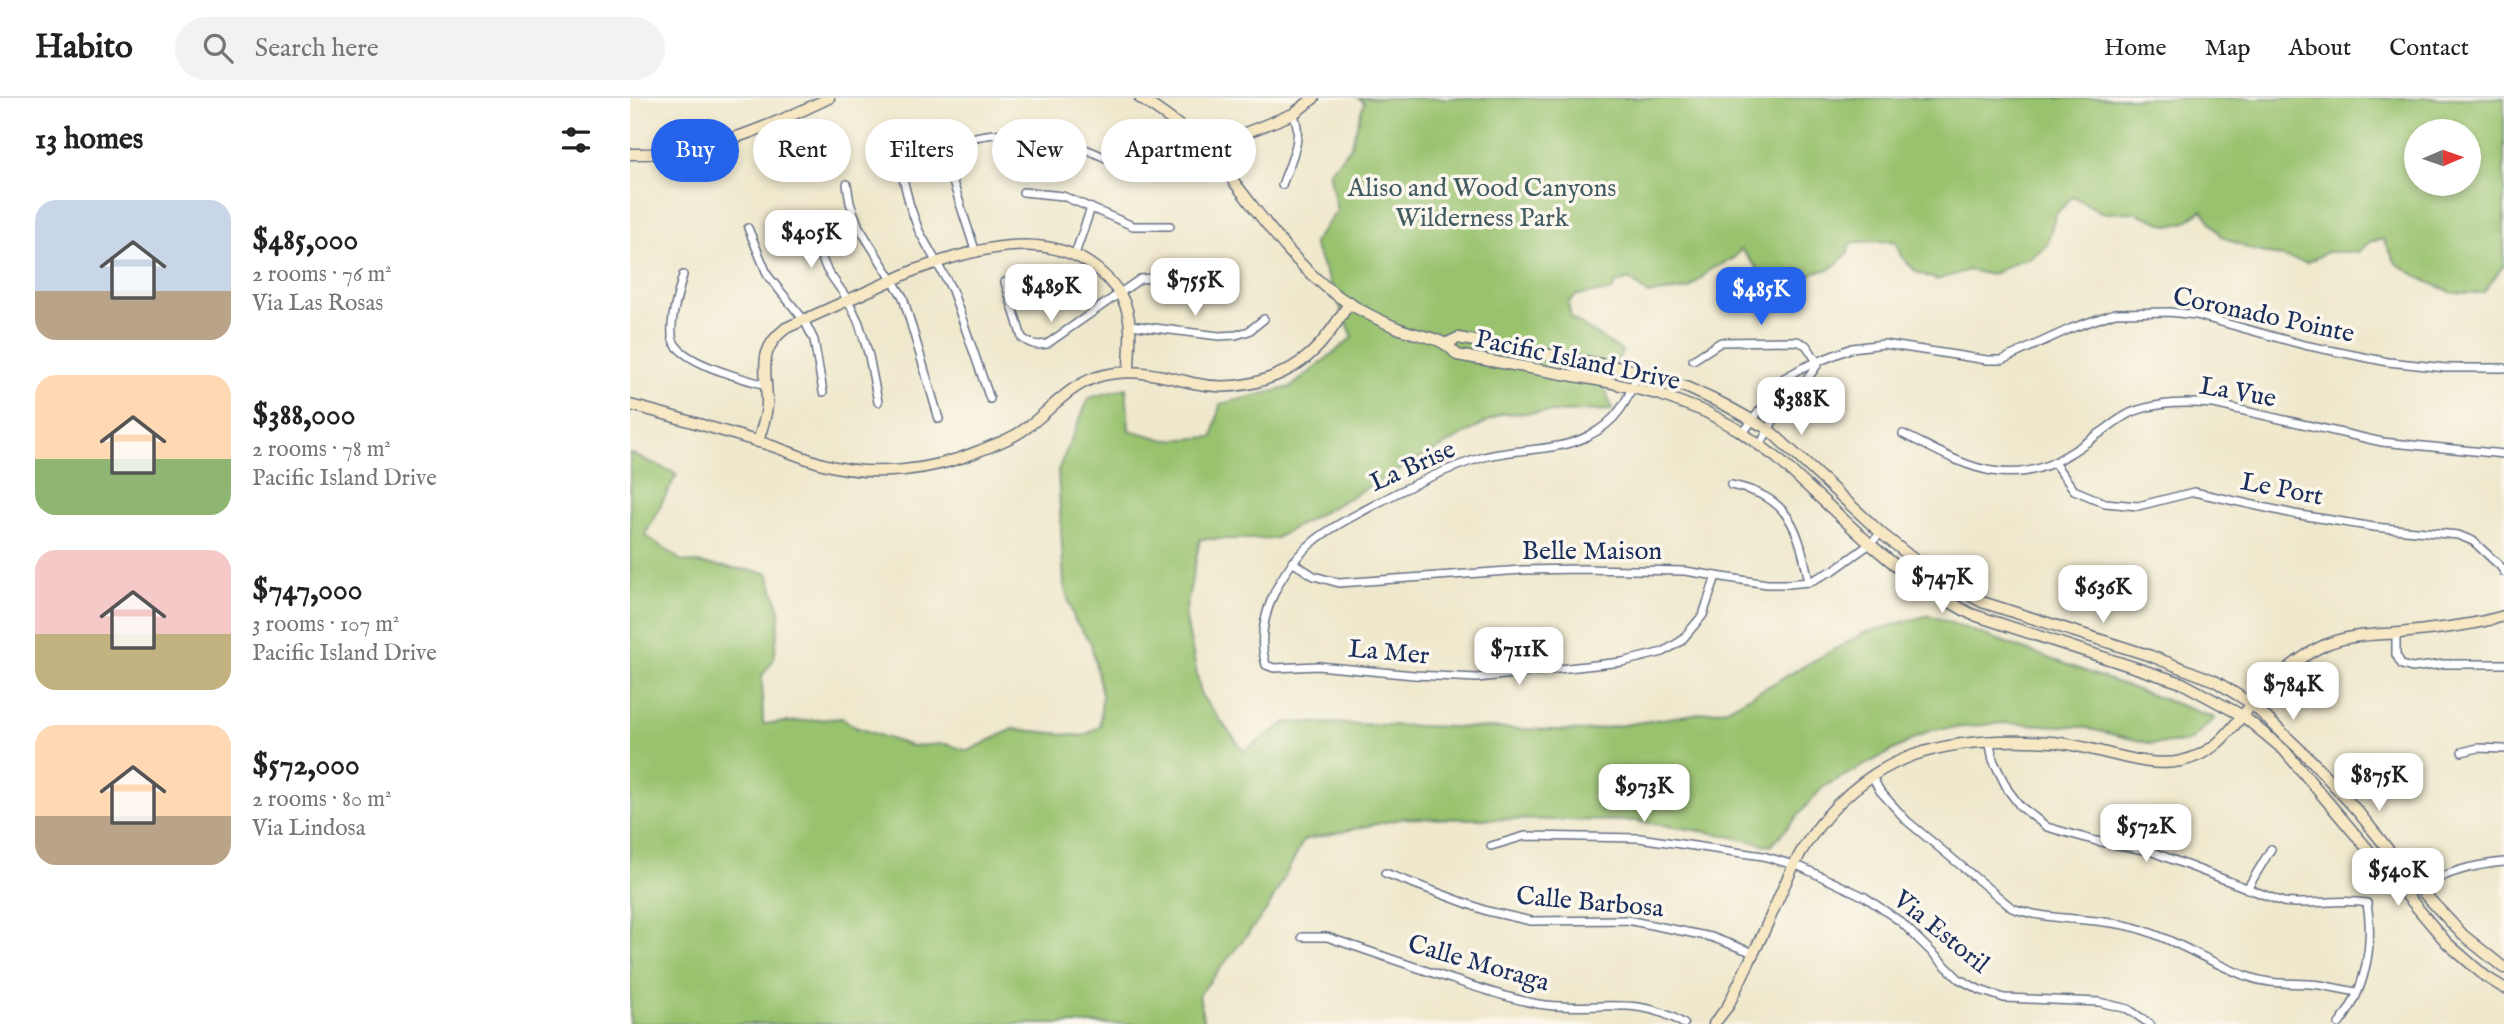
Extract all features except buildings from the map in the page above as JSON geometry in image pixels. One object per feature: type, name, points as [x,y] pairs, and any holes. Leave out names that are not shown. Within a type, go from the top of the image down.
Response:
[{"type":"main road","points":[[630,154],[653,155],[719,144],[761,130],[829,98]]},
{"type":"main road","name":"Pacific Island Drive","points":[[1140,98],[1167,119]]},
{"type":"main road","points":[[1256,128],[1293,114],[1314,98]]},
{"type":"main road","name":"Pacific Island Drive","points":[[1234,182],[1292,254],[1328,289],[1350,302],[1404,330],[1447,343],[1457,355],[1633,387],[1706,412],[1760,445],[1918,584],[1971,614],[2182,683],[2243,716],[2284,750],[2447,943],[2486,977],[2504,988]]},
{"type":"main road","points":[[758,442],[767,407],[764,362],[775,337],[804,320],[936,263],[1003,247],[1042,246],[1075,254],[1104,275],[1120,294],[1130,325],[1129,372]]},
{"type":"main road","points":[[630,405],[824,464],[850,469],[878,471],[943,464],[1013,436],[1069,390],[1088,380],[1129,372],[1154,374],[1209,386],[1231,386],[1271,378],[1292,369],[1310,354],[1325,339],[1350,302]]},
{"type":"main road","name":"Pacific Island Drive","points":[[1447,343],[1458,338],[1638,371],[1688,388],[1768,429],[1881,533],[1936,577],[1982,602],[2163,660],[2216,681],[2252,704],[2320,770],[2359,813],[2419,888],[2463,935],[2504,968]]},
{"type":"main road","points":[[1714,1024],[1728,1006],[1806,844],[1830,812],[1887,766],[1940,746],[1989,740],[2066,743],[2155,762],[2184,761],[2214,747],[2227,736],[2252,704],[2280,675],[2328,643],[2362,634],[2458,626],[2504,616]]},
{"type":"main road","points":[[2393,880],[2419,888],[2425,916]]},
{"type":"street","points":[[1282,185],[1298,139],[1298,123],[1293,114]]},
{"type":"street","points":[[976,253],[951,176],[948,159],[954,145],[964,139],[982,136],[1019,135],[1078,146],[1101,154]]},
{"type":"street","points":[[903,182],[909,206],[952,290],[990,399]]},
{"type":"street","points":[[847,184],[850,203],[859,227],[903,297],[939,419]]},
{"type":"street","points":[[1023,192],[1063,196],[1133,226],[1170,226]]},
{"type":"street","points":[[1075,254],[1091,208]]},
{"type":"street","points":[[806,223],[827,270],[848,300],[865,339],[878,402]]},
{"type":"street","points":[[748,229],[768,276],[804,320],[814,340],[823,392]]},
{"type":"street","points":[[683,275],[671,327],[673,340],[679,350],[690,358],[766,385]]},
{"type":"street","points":[[1005,282],[1022,338],[1038,345],[1047,344],[1140,279],[1154,276],[1201,289],[1208,289],[1223,281]]},
{"type":"street","name":"Coronado Pointe","points":[[1743,433],[1784,377],[1852,348],[1884,344],[2002,360],[2092,320],[2115,313],[2169,312],[2196,316],[2304,345],[2388,362],[2446,369],[2504,368]]},
{"type":"street","points":[[1130,325],[1219,336],[1249,331],[1264,319]]},
{"type":"street","points":[[1693,360],[1721,342],[1797,341],[1806,345],[1818,363],[1798,392],[1780,409],[1760,445]]},
{"type":"street","name":"La Brise","points":[[1266,665],[1263,654],[1264,633],[1269,609],[1279,583],[1292,562],[1313,542],[1335,526],[1433,476],[1483,457],[1586,438],[1621,411],[1638,371]]},
{"type":"street","name":"La Vue","points":[[1903,434],[1977,468],[2009,473],[2034,471],[2055,464],[2132,412],[2175,402],[2214,404],[2382,442],[2504,454]]},
{"type":"street","name":"Le Port","points":[[2055,464],[2074,490],[2105,503],[2137,506],[2194,492],[2294,514],[2374,527],[2458,535],[2473,541],[2504,572]]},
{"type":"street","points":[[1731,485],[1751,489],[1770,498],[1786,513],[1802,551],[1809,582]]},
{"type":"street","name":"Belle Maison","points":[[1292,562],[1314,576],[1339,583],[1522,570],[1666,570],[1767,584],[1809,582],[1834,570],[1881,533]]},
{"type":"street","name":"La Mer","points":[[1266,665],[1274,668],[1318,666],[1477,678],[1622,662],[1663,652],[1681,640],[1703,615],[1716,576]]},
{"type":"street","points":[[2396,633],[2396,655],[2402,664],[2412,668],[2444,664],[2504,664]]},
{"type":"street","points":[[1989,740],[1993,760],[2008,790],[2020,806],[2047,827],[2096,841],[2150,850],[2283,902],[2299,904],[2350,900],[2367,903],[2370,922],[2366,971],[2339,1024]]},
{"type":"street","points":[[2462,752],[2478,748],[2504,749]]},
{"type":"street","points":[[1872,777],[1880,791],[1907,821],[2012,908],[2041,917],[2108,923],[2151,933],[2247,976],[2276,984],[2319,985],[2357,992]]},
{"type":"street","name":"Via Estoril","points":[[1491,846],[1525,836],[1639,838],[1763,856],[1801,867],[1865,897],[1901,922],[1959,979],[1980,990],[2004,998],[2099,1002],[2127,1009],[2150,1024]]},
{"type":"street","points":[[2248,889],[2272,849]]},
{"type":"street","points":[[2419,888],[2447,873],[2476,864],[2504,862]]},
{"type":"street","name":"Calle Barbosa","points":[[1385,873],[1487,911],[1531,921],[1627,920],[1711,937],[1754,953]]},
{"type":"street","name":"Calle Moraga","points":[[1303,937],[1327,937],[1485,990],[1538,1004],[1574,1007],[1638,1005],[1658,1010],[1684,1024]]},
{"type":"green space","name":"Aliso and Wood Canyons Wilderness Park","points":[[1358,98],[2504,98],[2504,265],[2483,293],[2453,293],[2396,263],[2383,239],[2370,242],[2358,252],[2327,252],[2307,263],[2249,249],[2221,236],[2202,210],[2184,223],[2169,226],[2134,212],[2103,213],[2073,196],[2055,215],[2047,245],[2029,259],[2018,261],[1991,275],[1969,270],[1937,280],[1916,272],[1901,256],[1895,241],[1855,242],[1831,269],[1815,272],[1797,283],[1766,278],[1741,249],[1733,259],[1711,269],[1689,289],[1648,294],[1629,279],[1615,284],[1612,291],[1577,295],[1568,303],[1571,318],[1622,351],[1605,388],[1612,410],[1501,414],[1274,539],[1200,539],[1185,614],[1201,695],[1244,751],[1287,722],[1584,731],[1727,709],[1864,633],[1929,615],[2215,718],[2189,742],[2153,744],[2082,727],[2003,723],[1931,730],[1823,787],[1771,846],[1719,834],[1637,821],[1404,818],[1304,840],[1267,910],[1199,995],[1204,1024],[630,1024],[630,453],[677,474],[645,535],[682,561],[768,573],[780,611],[774,659],[762,676],[763,724],[842,718],[855,727],[911,746],[946,744],[968,751],[1013,729],[1084,736],[1100,726],[1102,695],[1091,643],[1075,621],[1064,586],[1058,470],[1089,398],[1126,388],[1129,430],[1166,440],[1213,437],[1220,404],[1291,387],[1353,337],[1313,243],[1337,211],[1329,172],[1350,148],[1364,102]]}]
